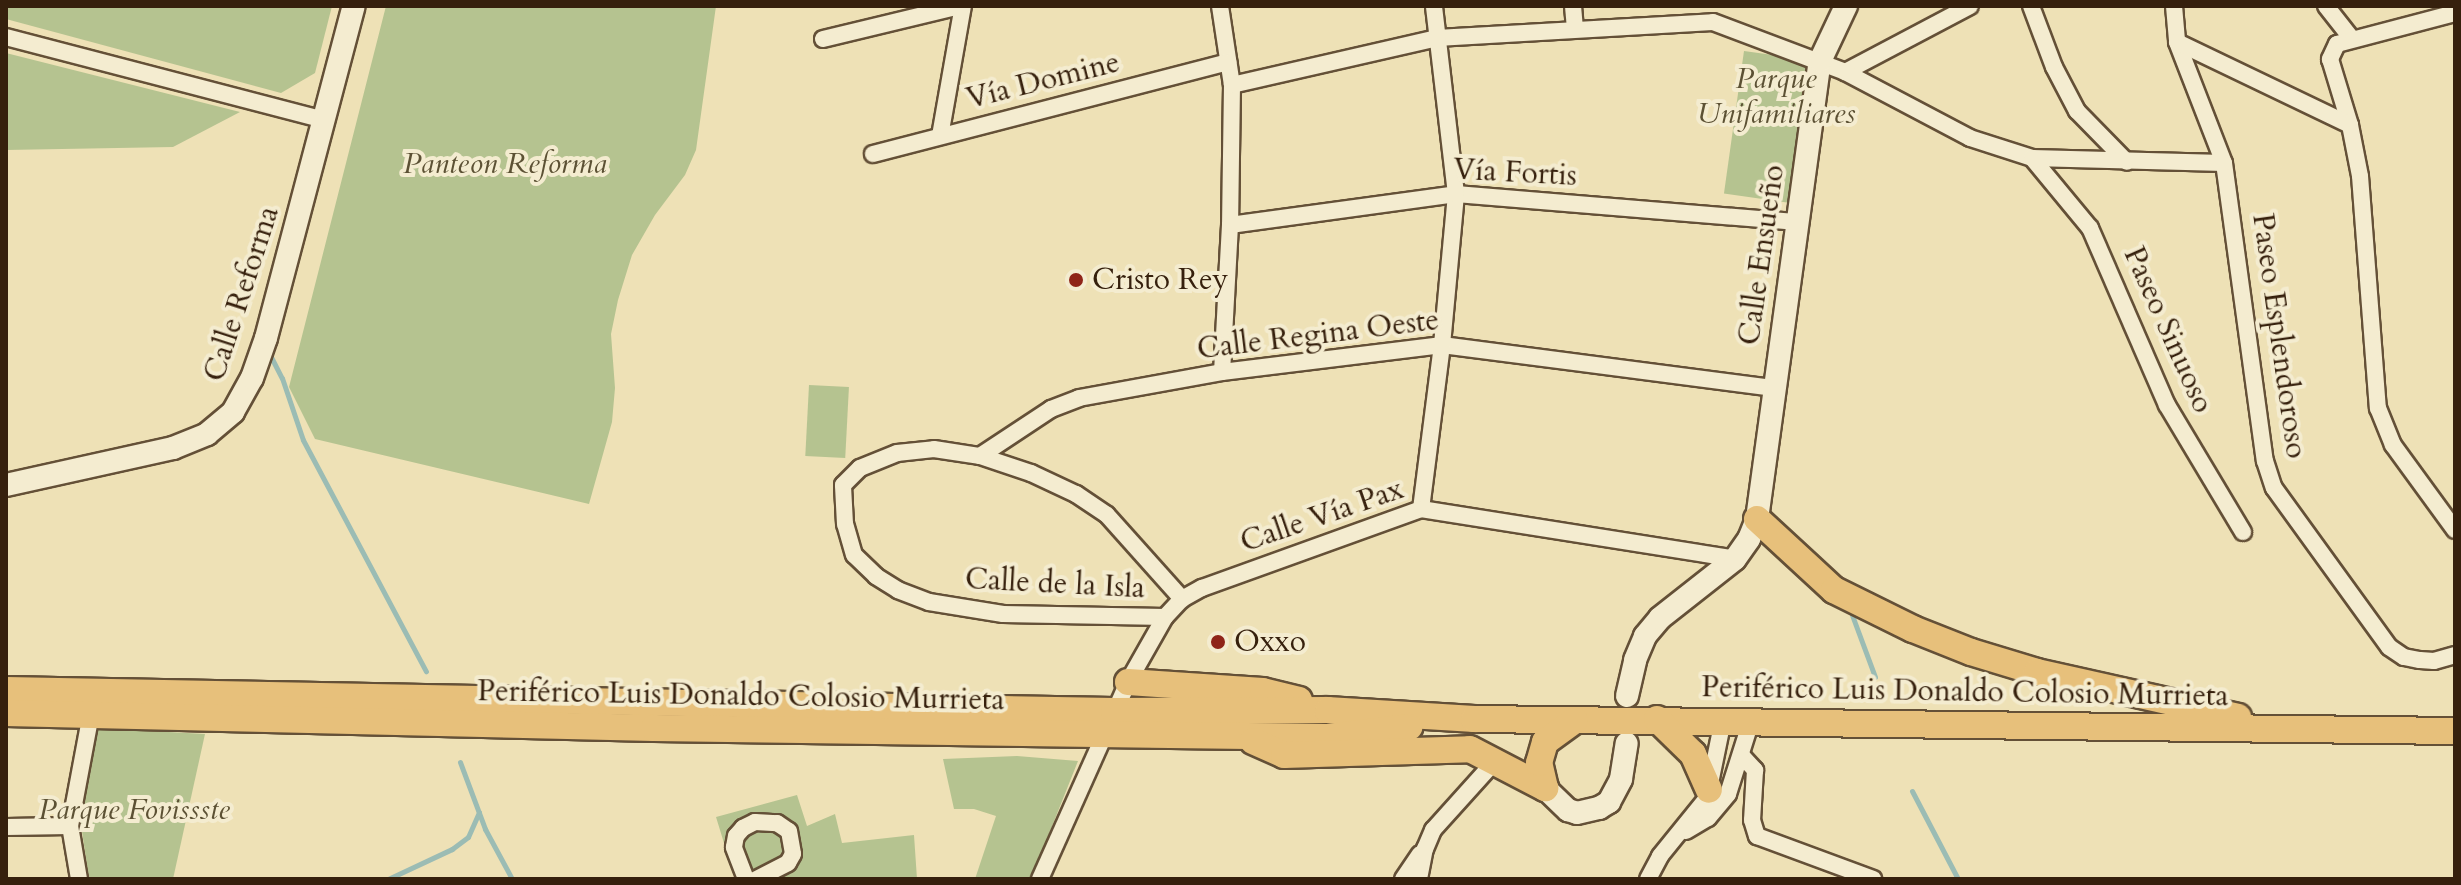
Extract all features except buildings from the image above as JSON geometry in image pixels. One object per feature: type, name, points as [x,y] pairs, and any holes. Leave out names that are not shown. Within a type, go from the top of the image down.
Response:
[{"type":"main road","points":[[1757,519],[1834,590],[1861,606],[1971,652],[2091,685],[2308,732]]},
{"type":"main road","points":[[6,671],[86,699]]},
{"type":"main road","points":[[1128,682],[1263,691],[1328,710],[1328,737]]},
{"type":"main road","name":"Periférico Luis Donaldo Colosio Murrieta","points":[[6,690],[86,699],[1109,723],[1247,737],[1328,737],[1474,719]]},
{"type":"main road","name":"Periférico Luis Donaldo Colosio Murrieta","points":[[6,713],[86,699]]},
{"type":"main road","name":"Periférico Luis Donaldo Colosio Murrieta","points":[[1109,723],[1328,710],[1474,719],[1723,720],[2308,732],[2455,731]]},
{"type":"main road","points":[[1657,719],[1693,754],[1707,804]]},
{"type":"main road","points":[[1545,788],[1539,763],[1545,742],[1575,720]]},
{"type":"main road","points":[[1247,737],[1268,750],[1284,755],[1456,748],[1478,751],[1545,788]]},
{"type":"street","name":"Calle Reforma","points":[[6,485],[173,448],[207,434],[233,412],[252,378],[266,338],[354,6]]},
{"type":"street","points":[[823,39],[962,6],[940,136]]},
{"type":"street","points":[[1220,6],[1232,85],[1230,225],[1222,372]]},
{"type":"street","points":[[1421,509],[1442,345],[1456,194],[1434,6]]},
{"type":"street","points":[[1573,6],[1575,27]]},
{"type":"street","name":"Calle Ensueño","points":[[1757,519],[1820,61],[1846,6]]},
{"type":"street","points":[[1845,72],[1970,6]]},
{"type":"street","points":[[2031,6],[2054,67],[2077,111],[2127,162]]},
{"type":"street","name":"Paseo Esplendoroso","points":[[2174,6],[2177,42],[2224,163],[2265,461],[2274,488],[2389,647],[2404,657],[2420,660],[2434,661],[2455,655]]},
{"type":"street","points":[[2326,6],[2352,39]]},
{"type":"street","points":[[2455,13],[2352,39],[2333,48],[2330,59],[2350,125],[2363,206],[2378,408],[2393,445],[2455,530]]},
{"type":"street","points":[[1232,85],[1437,38],[1712,14],[1845,72],[1970,138],[2032,158],[2224,163]]},
{"type":"street","points":[[6,37],[325,120]]},
{"type":"street","points":[[2177,42],[2350,125]]},
{"type":"street","name":"Vía Domine","points":[[873,154],[1228,62]]},
{"type":"street","name":"Paseo Sinuoso","points":[[2032,158],[2090,228],[2167,405],[2243,532]]},
{"type":"street","name":"Vía Fortis","points":[[1230,225],[1456,194],[1798,222]]},
{"type":"street","name":"Calle Regina Oeste","points":[[980,456],[1065,402],[1222,372],[1442,345],[1774,388]]},
{"type":"street","name":"Calle de la Isla","points":[[1165,617],[1003,614],[963,610],[898,590],[876,576],[854,555],[845,524],[843,485],[851,474],[897,453],[934,449],[980,456],[1031,473],[1076,494],[1107,515],[1182,599]]},
{"type":"street","name":"Calle Vía Pax","points":[[1040,879],[1128,682],[1165,617],[1182,599],[1316,544],[1421,509],[1735,559]]},
{"type":"street","points":[[1627,696],[1635,660],[1645,636],[1660,618],[1735,559],[1757,519]]},
{"type":"street","points":[[79,879],[70,826],[86,699]]},
{"type":"street","points":[[1707,804],[1723,720]]},
{"type":"street","points":[[1648,879],[1674,838],[1707,804],[1728,794],[1751,721]]},
{"type":"street","points":[[1545,788],[1568,810],[1577,813],[1599,808],[1609,802],[1621,779],[1627,743]]},
{"type":"street","points":[[1741,755],[1755,770],[1752,820],[1757,836],[1873,879]]},
{"type":"street","points":[[1419,879],[1425,849],[1433,830],[1496,760]]},
{"type":"street","points":[[746,879],[734,847],[736,836],[755,822],[777,823],[789,831],[793,854],[788,863],[756,879]]},
{"type":"street","points":[[6,827],[70,826]]},
{"type":"street","points":[[1403,879],[1425,849]]},
{"type":"green space","points":[[6,6],[332,6],[315,73],[281,93],[6,19]]},
{"type":"green space","name":"Panteon Reforma","points":[[386,6],[716,6],[696,150],[685,175],[655,215],[632,255],[618,300],[611,334],[615,388],[612,422],[589,504],[315,439],[289,387]]},
{"type":"green space","name":"Parque Unifamiliares","points":[[1744,51],[1819,62],[1799,204],[1724,194]]},
{"type":"green space","points":[[6,53],[240,112],[173,147],[6,150]]},
{"type":"green space","points":[[809,385],[849,387],[845,458],[805,456]]},
{"type":"green space","name":"Parque Fovissste","points":[[97,728],[205,734],[173,879],[89,879],[79,811]]},
{"type":"green space","points":[[1017,756],[1078,761],[1031,879],[975,879],[996,816],[974,809],[954,809],[943,759]]},
{"type":"green space","points":[[797,795],[807,826],[835,814],[842,843],[914,835],[917,879],[735,879],[716,817]]},
{"type":"waterway","points":[[269,353],[282,378],[303,440],[426,671]]},
{"type":"waterway","points":[[1852,615],[1875,677]]},
{"type":"waterway","points":[[460,762],[485,829],[512,879]]},
{"type":"waterway","points":[[1912,791],[1958,879]]},
{"type":"waterway","points":[[388,879],[452,849],[468,837],[479,812]]},
{"type":"waterway","points":[[318,879],[326,879]]},
{"type":"place","name":"Cristo Rey","points":[[1076,280]]},
{"type":"place","name":"Oxxo","points":[[1218,642]]}]
